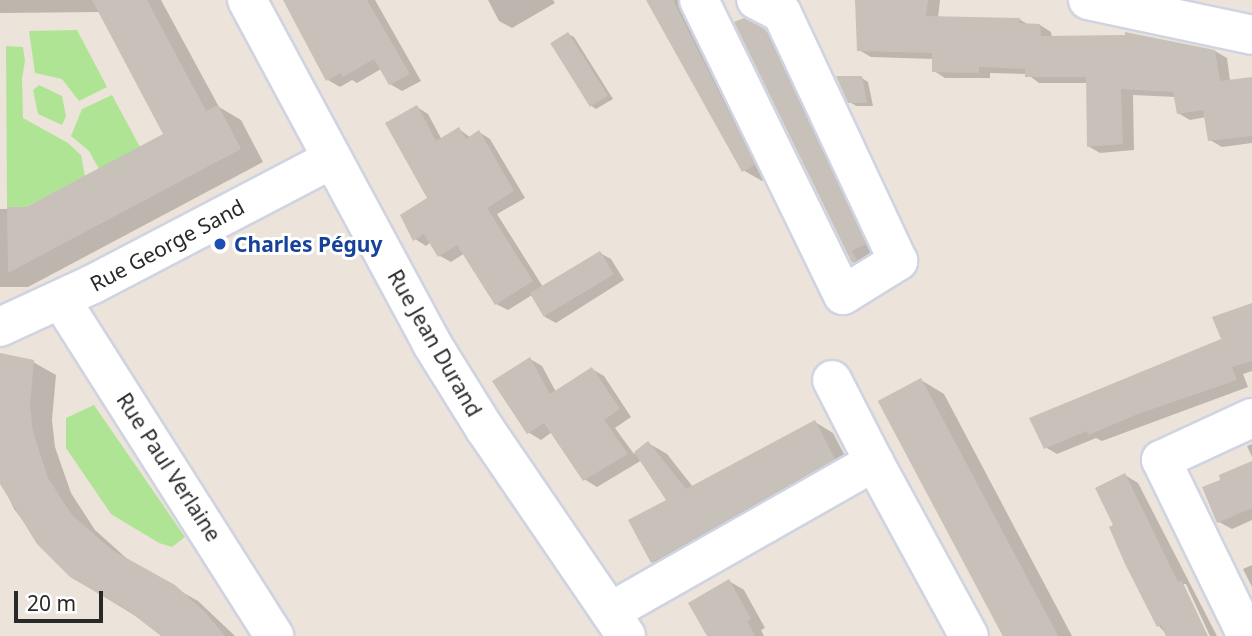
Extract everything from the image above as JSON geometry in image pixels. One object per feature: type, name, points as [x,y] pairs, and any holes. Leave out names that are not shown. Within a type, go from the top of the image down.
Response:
[{"type":"street","name":"Rue Jean Durand","points":[[247,0],[432,344],[485,429],[618,624]]},
{"type":"street","points":[[699,0],[843,295],[898,261],[782,13],[755,0]]},
{"type":"street","points":[[1088,0],[1252,35]]},
{"type":"street","name":"Rue George Sand","points":[[0,327],[61,300],[332,159]]},
{"type":"street","name":"Rue Paul Verlaine","points":[[61,300],[274,636]]},
{"type":"street","points":[[832,380],[969,636]]},
{"type":"street","points":[[1247,636],[1161,460],[1252,418]]},
{"type":"street","points":[[618,624],[874,462]]},
{"type":"green space","points":[[77,30],[107,87],[79,101],[62,79],[35,73],[29,31]]},
{"type":"green space","points":[[6,46],[23,47],[23,118],[68,143],[81,155],[85,176],[26,207],[7,207]]},
{"type":"green space","points":[[39,85],[62,96],[66,116],[62,125],[38,114],[33,90]]},
{"type":"green space","points":[[112,95],[140,147],[99,169],[89,151],[71,136],[82,109]]},
{"type":"green space","points":[[94,405],[185,537],[172,547],[159,543],[111,514],[66,448],[66,418]]},
{"type":"building","points":[[92,0],[147,0],[206,111],[218,105],[241,149],[8,273],[7,207],[26,207],[163,134]]},
{"type":"building","points":[[283,0],[367,0],[410,74],[389,85],[374,59],[343,77],[341,73],[326,81]]},
{"type":"building","points":[[646,0],[673,0],[755,165],[742,172]]},
{"type":"building","points":[[855,0],[928,0],[926,16],[1020,18],[1019,23],[1040,24],[1041,36],[1125,35],[1125,32],[1215,50],[1220,81],[1252,77],[1252,136],[1208,141],[1203,110],[1177,114],[1173,92],[1121,89],[1123,144],[1087,147],[1086,77],[1025,77],[1025,69],[979,67],[979,73],[932,72],[932,53],[857,51]]},
{"type":"building","points":[[744,18],[765,29],[866,244],[852,251],[857,260],[852,263],[734,22]]},
{"type":"building","points":[[568,32],[608,96],[590,107],[550,43]]},
{"type":"building","points":[[836,76],[862,76],[867,103],[848,103]]},
{"type":"building","points":[[417,105],[436,141],[459,127],[466,139],[479,130],[514,191],[487,208],[533,281],[495,305],[457,245],[438,257],[424,234],[413,241],[400,215],[427,198],[385,123]]},
{"type":"building","points":[[600,251],[614,274],[544,316],[530,293]]},
{"type":"building","points":[[1252,303],[1252,361],[1232,367],[1237,380],[1138,414],[1088,435],[1087,431],[1044,449],[1029,418],[1221,339],[1212,317]]},
{"type":"building","points":[[0,353],[34,360],[30,406],[33,432],[48,478],[72,515],[112,550],[175,585],[205,612],[225,636],[161,636],[130,612],[70,577],[37,544],[0,484]]},
{"type":"building","points":[[530,357],[550,394],[592,367],[620,409],[604,420],[628,454],[583,481],[544,423],[527,434],[492,381]]},
{"type":"building","points":[[921,378],[1058,636],[1003,636],[878,401]]},
{"type":"building","points":[[815,420],[835,459],[651,563],[628,520],[666,500],[634,452],[648,441],[686,489]]},
{"type":"building","points":[[1252,461],[1252,508],[1217,523],[1202,487],[1220,480],[1219,475]]},
{"type":"building","points":[[1125,473],[1178,582],[1182,581],[1208,636],[1166,636],[1161,625],[1157,627],[1125,564],[1109,527],[1113,525],[1095,488]]},
{"type":"building","points":[[729,579],[751,619],[747,621],[755,636],[707,636],[688,603]]},
{"type":"place","name":"Charles Péguy","points":[[220,244]]}]
